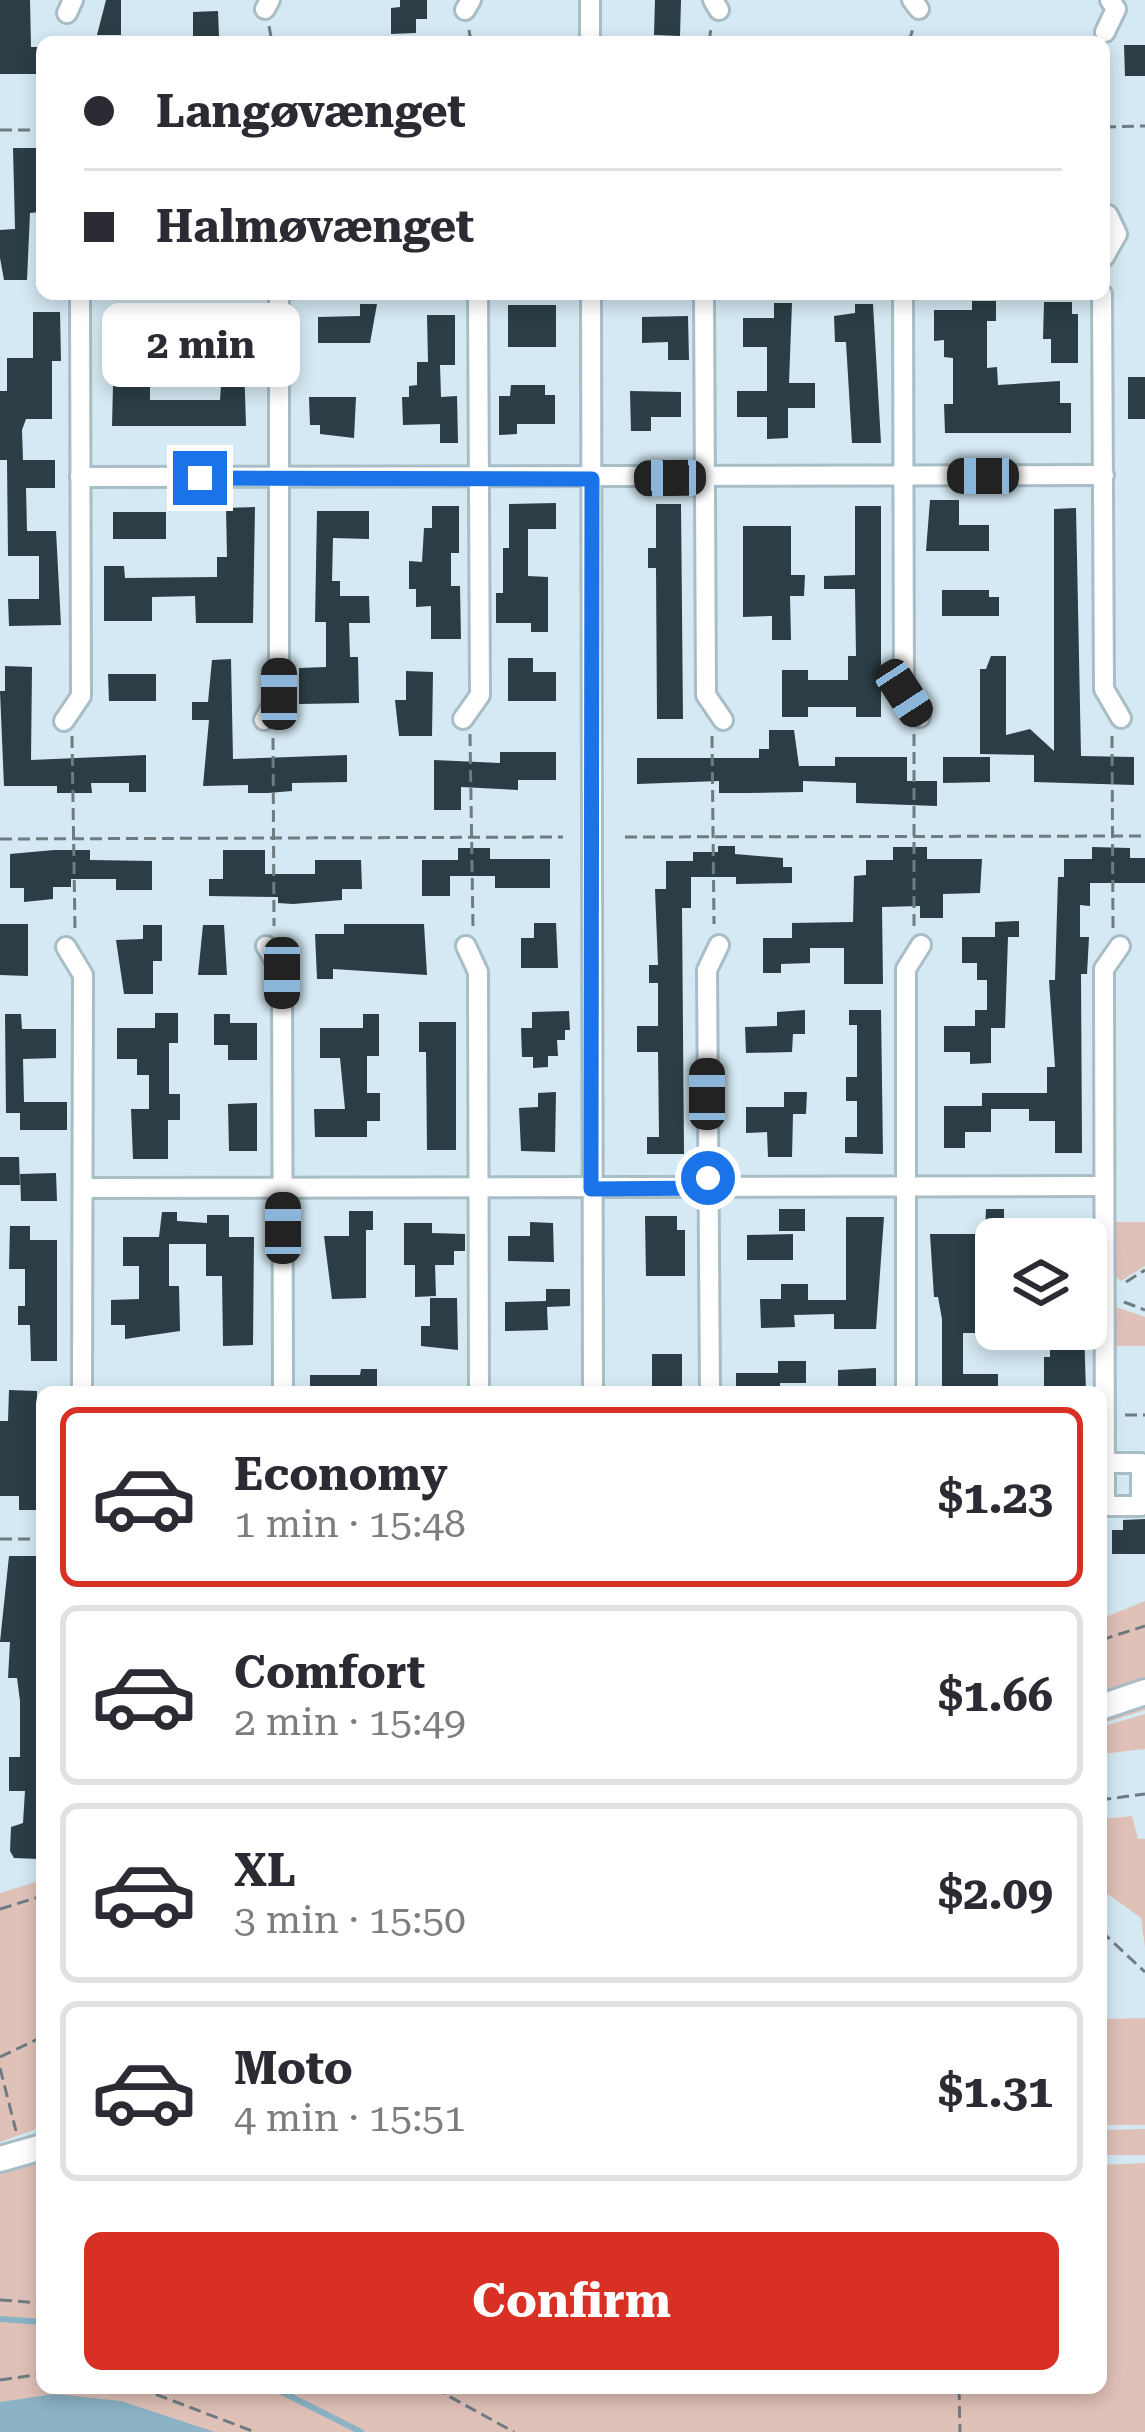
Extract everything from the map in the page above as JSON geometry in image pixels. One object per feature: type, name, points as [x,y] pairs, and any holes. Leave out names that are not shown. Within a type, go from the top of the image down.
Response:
[{"type":"street","points":[[590,0],[590,36]]},
{"type":"street","points":[[1105,32],[1116,9],[1111,0]]},
{"type":"street","points":[[1110,219],[1117,234],[1110,246]]},
{"type":"street","points":[[64,721],[81,696],[80,300]]},
{"type":"street","points":[[264,720],[279,694],[279,300]]},
{"type":"street","points":[[463,719],[480,695],[478,300]]},
{"type":"street","points":[[591,300],[593,1386]]},
{"type":"street","points":[[704,300],[706,695],[723,720]]},
{"type":"street","points":[[903,300],[904,693],[920,717]]},
{"type":"street","points":[[1102,300],[1104,689],[1121,718]]},
{"type":"street","points":[[80,477],[1104,475]]},
{"type":"street","points":[[906,1386],[906,969],[921,944]]},
{"type":"street","points":[[710,1386],[707,970],[719,945]]},
{"type":"street","points":[[266,946],[282,973],[283,1386]]},
{"type":"street","points":[[466,946],[478,972],[479,1386]]},
{"type":"street","points":[[1105,1386],[1104,969],[1120,946]]},
{"type":"street","points":[[65,947],[83,975],[82,1386]]},
{"type":"street","points":[[84,1188],[1104,1186]]},
{"type":"street","points":[[1107,1705],[1145,1692]]},
{"type":"path","points":[[1105,32],[1105,36]]},
{"type":"path","points":[[1110,127],[1145,126]]},
{"type":"path","points":[[0,130],[36,130]]},
{"type":"path","points":[[920,717],[911,741],[911,836],[912,921],[921,944]]},
{"type":"path","points":[[1120,946],[1112,925],[1109,742],[1121,718]]},
{"type":"path","points":[[463,719],[472,738],[473,929],[466,946]]},
{"type":"path","points":[[264,720],[275,740],[274,928],[266,946]]},
{"type":"path","points":[[719,945],[712,733],[723,720]]},
{"type":"path","points":[[64,721],[75,741],[76,927],[65,947]]},
{"type":"path","points":[[625,837],[1145,836]]},
{"type":"path","points":[[0,839],[563,837]]},
{"type":"path","points":[[0,1539],[36,1539]]},
{"type":"path","points":[[1107,1638],[1145,1626]]},
{"type":"path","points":[[1107,1799],[1145,1794]]},
{"type":"path","points":[[0,1909],[36,1898]]},
{"type":"path","points":[[1107,1937],[1145,1972]]},
{"type":"path","points":[[0,2056],[36,2040]]},
{"type":"path","points":[[0,2068],[21,2153]]},
{"type":"path","points":[[0,2300],[36,2303]]},
{"type":"path","points":[[0,2380],[36,2375]]},
{"type":"path","points":[[155,2394],[255,2432]]},
{"type":"path","points":[[444,2394],[514,2432]]},
{"type":"path","points":[[959,2394],[959,2432]]},
{"type":"path","points":[[495,2425],[496,2432]]},
{"type":"shaded area","points":[[1116,1222],[1145,1222],[1145,1266],[1121,1281],[1115,1276]]},
{"type":"shaded area","points":[[1116,1307],[1145,1317],[1145,1346],[1116,1346]]},
{"type":"shaded area","points":[[1145,1601],[1145,1710],[1107,1722],[1107,1617]]},
{"type":"shaded area","points":[[1145,1714],[1145,1749],[1107,1753],[1107,1725]]},
{"type":"shaded area","points":[[1132,1816],[1138,1839],[1145,1839],[1145,1947],[1141,1918],[1107,1893],[1107,1818]]},
{"type":"shaded area","points":[[36,1882],[36,2129],[0,2142],[0,1893]]},
{"type":"shaded area","points":[[1145,2018],[1145,2125],[1107,2125],[1107,2019]]},
{"type":"shaded area","points":[[1145,2129],[1145,2155],[1107,2155],[1107,2130]]},
{"type":"shaded area","points":[[36,2159],[36,2394],[1107,2394],[1107,2165],[1145,2163],[1145,2432],[0,2432],[0,2171]]},
{"type":"water","points":[[54,2394],[121,2401],[215,2432],[0,2432],[0,2402]]},
{"type":"building","points":[[0,0],[30,0],[36,74],[0,74]]},
{"type":"building","points":[[106,0],[121,0],[121,35],[97,35]]},
{"type":"building","points":[[400,0],[427,0],[427,19],[416,19],[416,33],[391,34],[391,8],[400,7]]},
{"type":"building","points":[[655,0],[681,0],[680,36],[654,35]]},
{"type":"building","points":[[218,11],[219,36],[193,36],[193,12]]},
{"type":"building","points":[[1124,45],[1145,45],[1145,76],[1125,76]]},
{"type":"building","points":[[13,148],[36,148],[36,212],[30,213],[27,280],[4,280],[0,230],[15,229]]},
{"type":"building","points":[[972,301],[996,301],[996,321],[987,321],[987,368],[997,367],[998,385],[1060,381],[1060,403],[1071,403],[1071,433],[945,433],[944,404],[953,404],[953,358],[944,357],[944,340],[934,341],[934,310],[972,310]]},
{"type":"building","points":[[1044,302],[1072,302],[1072,314],[1078,314],[1078,363],[1051,363],[1051,339],[1043,339]]},
{"type":"building","points":[[774,303],[792,303],[789,383],[815,383],[815,408],[788,408],[788,438],[767,439],[767,417],[737,417],[737,391],[767,391],[767,347],[743,347],[743,318],[774,318]]},
{"type":"building","points":[[240,304],[240,314],[255,314],[255,362],[244,362],[246,426],[112,426],[113,385],[150,385],[150,400],[220,400],[221,385],[226,385],[225,305]]},
{"type":"building","points":[[360,304],[377,304],[370,343],[318,343],[318,317],[360,316]]},
{"type":"building","points":[[855,304],[873,304],[881,443],[852,443],[846,342],[835,342],[834,316],[855,313]]},
{"type":"building","points":[[508,305],[556,305],[556,347],[508,347]]},
{"type":"building","points":[[33,312],[60,312],[61,361],[52,361],[52,419],[26,419],[22,430],[23,460],[55,460],[55,488],[26,488],[27,531],[56,531],[61,625],[9,626],[8,599],[39,599],[39,556],[8,556],[7,460],[0,460],[0,391],[7,391],[7,358],[33,358]]},
{"type":"building","points":[[427,315],[455,315],[455,365],[440,365],[441,397],[457,396],[458,443],[440,443],[440,424],[403,425],[402,397],[409,397],[409,386],[417,385],[417,362],[428,362]]},
{"type":"building","points":[[688,316],[689,360],[668,360],[668,342],[642,343],[642,317]]},
{"type":"building","points":[[110,319],[158,319],[158,347],[110,347]]},
{"type":"building","points":[[1128,377],[1145,377],[1145,419],[1128,419]]},
{"type":"building","points":[[511,385],[545,385],[545,395],[555,395],[555,424],[517,424],[517,434],[499,435],[499,396],[510,396]]},
{"type":"building","points":[[630,391],[681,392],[681,417],[651,417],[651,431],[631,431]]},
{"type":"building","points":[[309,397],[356,397],[354,438],[320,434],[320,425],[310,425]]},
{"type":"building","points":[[930,500],[959,500],[959,525],[989,525],[989,551],[926,551]]},
{"type":"building","points":[[556,503],[556,529],[528,529],[528,576],[548,577],[548,632],[531,632],[531,623],[496,623],[496,593],[503,593],[503,548],[509,548],[509,504]]},
{"type":"building","points":[[656,504],[681,504],[683,719],[657,719],[656,568],[648,568],[648,548],[656,548]]},
{"type":"building","points":[[432,506],[459,506],[459,553],[451,553],[451,586],[460,586],[461,639],[431,639],[431,606],[416,607],[416,589],[409,589],[409,561],[422,562],[424,528],[432,528]]},
{"type":"building","points":[[855,506],[881,506],[881,717],[856,717],[856,707],[808,707],[808,717],[782,717],[782,670],[808,670],[808,680],[848,680],[848,656],[856,656],[855,589],[824,589],[824,576],[855,575]]},
{"type":"building","points":[[255,507],[253,623],[196,623],[195,596],[152,597],[152,621],[104,621],[104,566],[124,566],[125,578],[217,577],[217,557],[227,557],[226,508]]},
{"type":"building","points":[[1076,508],[1081,756],[1134,757],[1134,785],[1034,782],[1034,755],[980,754],[980,669],[986,669],[991,656],[1006,656],[1006,735],[1030,729],[1054,751],[1054,509]]},
{"type":"building","points":[[317,511],[369,511],[369,539],[333,538],[332,581],[340,581],[340,596],[369,596],[370,623],[349,623],[350,657],[358,657],[359,703],[299,704],[299,668],[326,667],[326,622],[315,622]]},
{"type":"building","points":[[113,512],[166,512],[166,539],[113,539]]},
{"type":"building","points":[[743,526],[791,526],[791,575],[805,575],[804,596],[790,596],[791,640],[772,640],[772,616],[743,617]]},
{"type":"building","points":[[942,590],[989,590],[989,597],[999,597],[999,616],[942,616]]},
{"type":"building","points":[[508,658],[533,658],[533,672],[556,672],[556,701],[508,701]]},
{"type":"building","points":[[231,659],[233,759],[347,755],[347,782],[292,783],[292,791],[268,793],[248,793],[248,785],[203,786],[209,720],[192,720],[192,702],[208,702],[212,660]]},
{"type":"building","points":[[5,666],[32,667],[31,760],[146,755],[146,792],[129,792],[129,783],[91,783],[92,793],[57,793],[57,786],[4,786],[0,691],[5,691]]},
{"type":"building","points":[[406,671],[433,672],[432,736],[399,736],[395,700],[406,700]]},
{"type":"building","points":[[108,674],[156,674],[156,701],[109,701]]},
{"type":"building","points":[[769,730],[794,730],[799,766],[835,766],[835,757],[907,757],[907,781],[937,781],[937,806],[856,803],[856,783],[803,781],[803,792],[746,793],[719,793],[719,781],[637,784],[637,758],[759,758],[759,749],[769,749]]},
{"type":"building","points":[[500,752],[556,752],[556,780],[518,780],[518,790],[461,787],[461,810],[434,810],[434,760],[500,763]]},
{"type":"building","points":[[943,757],[990,757],[990,782],[943,783]]},
{"type":"building","points":[[718,846],[735,846],[735,854],[783,858],[783,867],[792,867],[792,883],[736,884],[736,877],[691,877],[691,908],[682,908],[684,1154],[647,1154],[647,1137],[659,1137],[658,1052],[637,1052],[637,1026],[658,1026],[658,983],[649,983],[649,965],[658,965],[655,889],[666,889],[666,861],[693,861],[693,852],[718,852]]},
{"type":"building","points":[[893,847],[927,847],[927,859],[982,859],[980,893],[943,894],[943,918],[920,918],[920,906],[882,907],[883,984],[844,984],[844,948],[810,948],[810,963],[781,964],[781,973],[763,973],[763,938],[792,938],[792,923],[853,922],[854,876],[866,875],[866,860],[893,860]]},
{"type":"building","points":[[1092,847],[1130,848],[1130,858],[1145,858],[1145,883],[1090,883],[1090,906],[1080,905],[1080,937],[1089,937],[1087,974],[1081,974],[1082,1153],[1055,1153],[1055,1121],[1029,1121],[1029,1109],[991,1109],[991,1132],[965,1132],[965,1148],[944,1148],[944,1106],[982,1106],[982,1093],[1047,1093],[1047,1067],[1055,1067],[1049,980],[1055,980],[1058,877],[1064,877],[1064,859],[1092,859]]},
{"type":"building","points":[[458,848],[490,848],[490,859],[550,859],[550,888],[495,888],[495,876],[450,876],[450,896],[422,896],[422,860],[458,860]]},
{"type":"building","points":[[90,850],[90,860],[152,861],[152,890],[116,890],[116,879],[71,879],[71,887],[53,887],[53,899],[24,902],[24,888],[10,888],[10,854]]},
{"type":"building","points":[[223,850],[265,850],[265,874],[315,874],[315,860],[361,860],[362,889],[342,889],[342,900],[293,904],[278,903],[278,897],[209,896],[209,879],[223,879]]},
{"type":"building","points":[[1019,921],[1019,937],[1008,937],[1005,1028],[991,1028],[991,1063],[970,1064],[970,1052],[944,1052],[944,1026],[975,1026],[975,1010],[987,1010],[987,980],[977,980],[977,963],[962,963],[962,937],[995,937],[995,922]]},
{"type":"building","points":[[534,923],[556,923],[558,968],[521,968],[521,938],[534,938]]},
{"type":"building","points":[[0,924],[28,924],[28,976],[0,975]]},
{"type":"building","points":[[344,924],[424,924],[427,975],[333,969],[333,979],[317,979],[315,934],[344,934]]},
{"type":"building","points":[[143,925],[162,925],[162,961],[153,961],[153,994],[124,994],[116,940],[143,939]]},
{"type":"building","points":[[203,925],[224,925],[227,975],[198,975]]},
{"type":"building","points":[[805,1010],[805,1034],[793,1034],[792,1052],[746,1053],[745,1027],[777,1026],[777,1012]]},
{"type":"building","points":[[849,1010],[881,1010],[883,1154],[845,1153],[845,1137],[857,1137],[857,1101],[846,1101],[846,1077],[857,1077],[857,1025],[849,1025]]},
{"type":"building","points":[[569,1011],[570,1030],[565,1030],[565,1040],[557,1040],[558,1056],[548,1056],[548,1067],[533,1068],[533,1057],[522,1057],[521,1028],[532,1028],[532,1012]]},
{"type":"building","points":[[155,1013],[178,1013],[178,1043],[169,1043],[169,1094],[180,1094],[180,1120],[168,1120],[168,1159],[133,1159],[131,1109],[149,1109],[149,1075],[137,1075],[137,1059],[117,1059],[117,1028],[155,1028]]},
{"type":"building","points":[[5,1014],[21,1014],[22,1029],[56,1029],[56,1058],[23,1059],[24,1102],[67,1102],[67,1130],[20,1130],[20,1113],[6,1113]]},
{"type":"building","points":[[214,1014],[230,1014],[230,1023],[257,1023],[257,1060],[228,1060],[228,1045],[214,1045]]},
{"type":"building","points":[[363,1014],[379,1014],[379,1056],[367,1056],[367,1093],[380,1093],[380,1121],[367,1121],[367,1137],[315,1137],[314,1109],[345,1109],[340,1058],[320,1058],[320,1028],[363,1028]]},
{"type":"building","points":[[419,1022],[456,1022],[456,1150],[427,1150],[426,1052],[419,1052]]},
{"type":"building","points":[[556,1092],[555,1152],[521,1151],[519,1108],[538,1107],[538,1093]]},
{"type":"building","points":[[784,1092],[807,1092],[806,1114],[793,1114],[792,1157],[768,1157],[767,1132],[746,1133],[746,1107],[784,1107]]},
{"type":"building","points":[[257,1103],[257,1151],[229,1151],[228,1104]]},
{"type":"building","points":[[0,1157],[19,1157],[20,1185],[0,1185]]},
{"type":"building","points":[[56,1173],[57,1201],[21,1201],[20,1174]]},
{"type":"building","points":[[779,1209],[805,1209],[805,1231],[779,1231]]},
{"type":"building","points":[[986,1209],[1004,1209],[1004,1218],[986,1218]]},
{"type":"building","points":[[349,1211],[373,1211],[373,1230],[366,1230],[366,1298],[332,1299],[324,1236],[349,1236]]},
{"type":"building","points":[[162,1212],[177,1212],[177,1221],[207,1223],[207,1215],[229,1215],[229,1237],[254,1237],[253,1345],[223,1346],[222,1276],[206,1276],[206,1244],[169,1244],[169,1286],[179,1286],[180,1331],[125,1339],[125,1325],[111,1325],[111,1300],[139,1299],[139,1266],[123,1266],[123,1237],[159,1237]]},
{"type":"building","points":[[645,1216],[677,1216],[677,1230],[685,1230],[685,1276],[646,1276]]},
{"type":"building","points":[[846,1217],[884,1217],[876,1329],[834,1329],[834,1314],[794,1315],[795,1327],[761,1328],[760,1299],[781,1299],[781,1284],[808,1284],[808,1300],[846,1300]]},
{"type":"building","points":[[530,1222],[553,1223],[554,1262],[508,1261],[508,1236],[530,1236]]},
{"type":"building","points":[[404,1223],[432,1223],[432,1233],[465,1234],[465,1251],[454,1251],[454,1265],[435,1265],[436,1296],[415,1297],[415,1265],[404,1265]]},
{"type":"building","points":[[10,1226],[30,1226],[30,1240],[57,1240],[57,1361],[31,1361],[30,1325],[18,1325],[18,1306],[25,1306],[25,1269],[9,1269]]},
{"type":"building","points":[[793,1234],[793,1260],[747,1260],[747,1235]]},
{"type":"building","points":[[930,1234],[975,1234],[975,1333],[963,1333],[963,1374],[998,1374],[998,1386],[942,1386],[942,1319],[938,1297],[934,1297]]},
{"type":"building","points":[[546,1289],[570,1289],[570,1306],[547,1307],[548,1330],[505,1331],[505,1302],[546,1301]]},
{"type":"building","points":[[430,1298],[457,1298],[458,1350],[421,1346],[421,1326],[430,1326]]},
{"type":"building","points":[[1050,1350],[1085,1350],[1086,1386],[1044,1386],[1044,1357],[1050,1357]]},
{"type":"building","points":[[652,1354],[682,1354],[682,1386],[652,1386]]},
{"type":"building","points":[[778,1361],[806,1361],[806,1383],[736,1386],[736,1373],[778,1373]]},
{"type":"building","points":[[876,1368],[876,1386],[838,1386],[838,1370]]},
{"type":"building","points":[[361,1369],[377,1369],[377,1386],[310,1386],[310,1375],[360,1375]]},
{"type":"building","points":[[9,1390],[36,1391],[36,1510],[19,1510],[19,1496],[0,1496],[0,1421],[8,1421]]},
{"type":"building","points":[[1145,1519],[1145,1554],[1112,1554],[1112,1530],[1123,1530],[1123,1520]]},
{"type":"building","points":[[9,1556],[36,1556],[36,1859],[14,1858],[10,1851],[11,1827],[23,1823],[25,1791],[9,1791],[9,1757],[20,1757],[20,1701],[17,1678],[8,1678],[10,1642],[0,1642]]},
{"type":"waterway","points":[[0,2319],[36,2322]]},
{"type":"waterway","points":[[286,2394],[361,2432]]},
{"type":"route","points":[[200,478],[592,479],[591,1189],[708,1188],[708,1178]]}]
